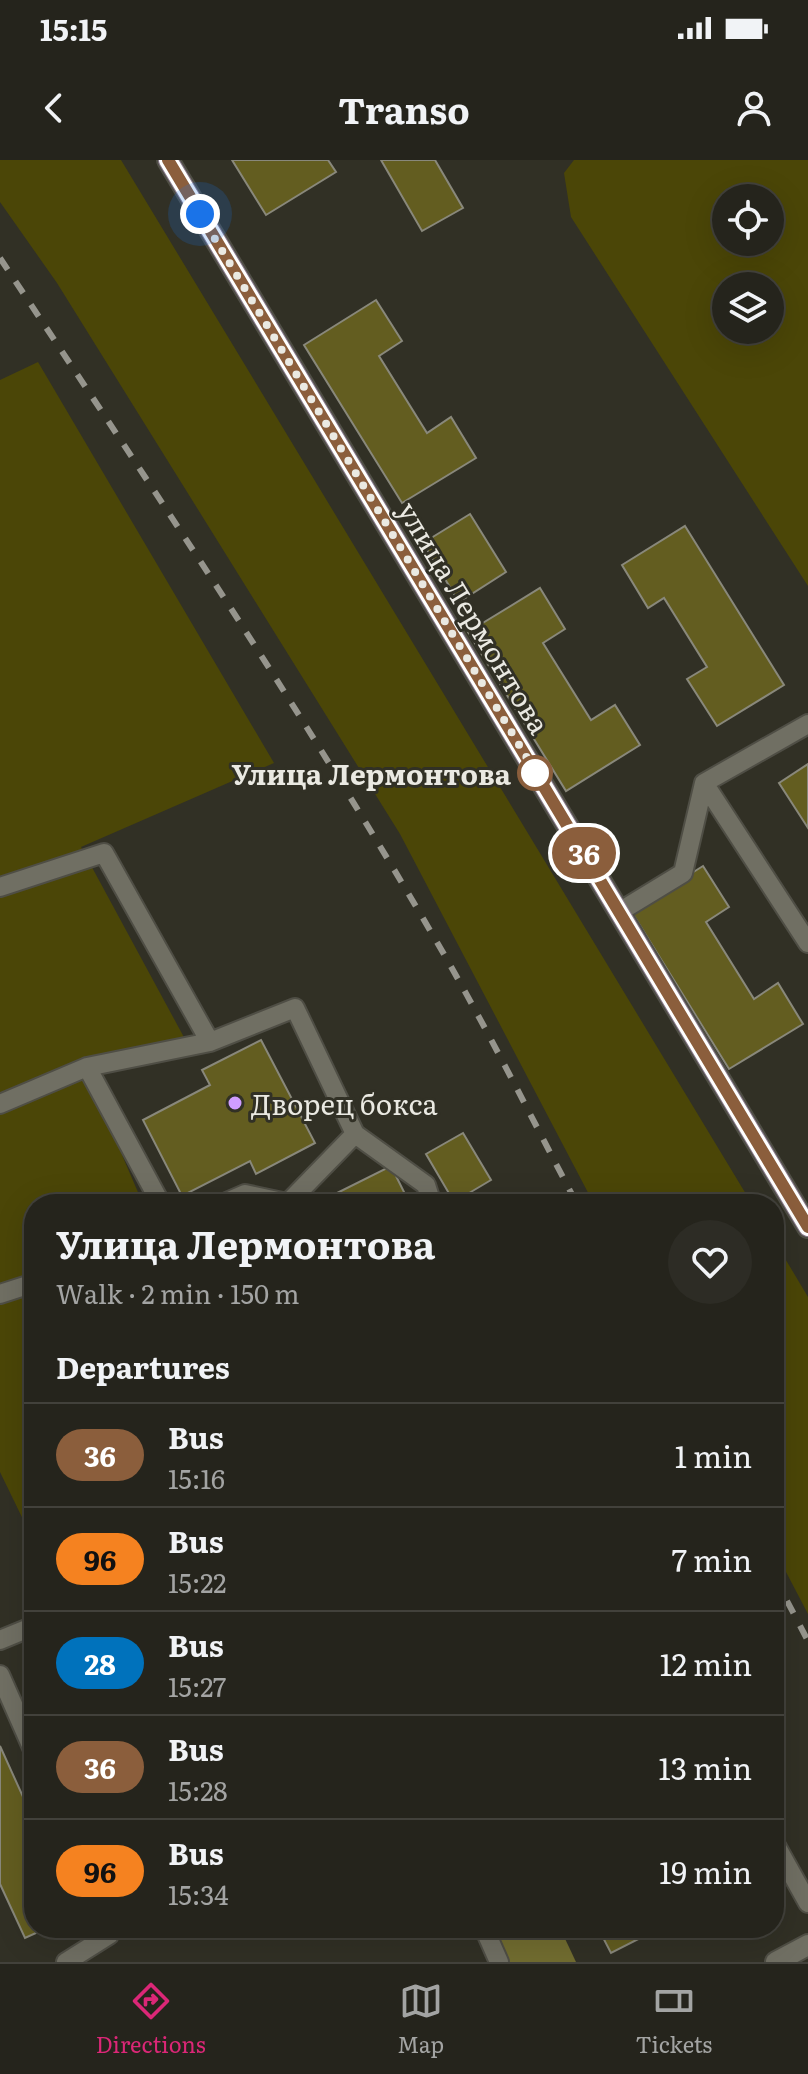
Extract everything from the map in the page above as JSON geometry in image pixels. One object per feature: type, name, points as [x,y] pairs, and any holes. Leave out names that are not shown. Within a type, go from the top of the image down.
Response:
[{"type":"main road","name":"улица Лермонтова","points":[[168,160],[808,1227]]},
{"type":"street","points":[[776,1962],[808,1945]]},
{"type":"lane","points":[[619,912],[683,873],[704,783],[808,724]]},
{"type":"lane","points":[[704,783],[808,943]]},
{"type":"lane","points":[[0,887],[104,853],[210,1042]]},
{"type":"lane","points":[[0,1104],[87,1067],[210,1042],[295,1008],[355,1134],[426,1185],[429,1194]]},
{"type":"lane","points":[[87,1067],[156,1194]]},
{"type":"lane","points":[[297,1194],[355,1134]]},
{"type":"lane","points":[[0,1294],[24,1286]]},
{"type":"lane","points":[[0,1640],[24,1630]]},
{"type":"lane","points":[[0,1675],[24,1726]]},
{"type":"lane","points":[[784,1860],[808,1903]]},
{"type":"lane","points":[[66,1962],[104,1938]]},
{"type":"lane","points":[[488,1938],[499,1962]]},
{"type":"shaded area","points":[[0,160],[121,160],[746,1194],[589,1194],[400,834],[57,283],[0,202]]},
{"type":"shaded area","points":[[574,160],[808,160],[808,586],[571,217],[564,173]]},
{"type":"shaded area","points":[[38,362],[274,763],[81,847],[186,1041],[90,1080],[139,1194],[24,1194],[24,1521],[0,1472],[0,380]]},
{"type":"shaded area","points":[[784,1257],[808,1297],[808,1614],[784,1568]]},
{"type":"shaded area","points":[[495,1938],[565,1938],[576,1962],[507,1962]]},
{"type":"building","points":[[232,160],[328,160],[336,172],[266,215]]},
{"type":"building","points":[[381,160],[435,160],[463,208],[422,231]]},
{"type":"building","points":[[376,300],[402,341],[379,356],[427,433],[451,417],[476,458],[402,503],[304,345]]},
{"type":"building","points":[[470,514],[506,572],[459,602],[423,543]]},
{"type":"building","points":[[685,526],[784,685],[717,726],[687,679],[707,667],[664,598],[648,608],[622,565]]},
{"type":"building","points":[[540,588],[565,629],[543,643],[591,720],[615,705],[640,745],[566,791],[468,632]]},
{"type":"building","points":[[808,764],[808,828],[779,783]]},
{"type":"building","points":[[703,866],[729,907],[706,922],[754,999],[778,983],[803,1024],[729,1069],[631,911]]},
{"type":"building","name":"Дворец бокса","points":[[261,1040],[315,1143],[256,1174],[250,1161],[181,1194],[143,1120],[210,1085],[202,1070]]},
{"type":"building","points":[[463,1133],[491,1180],[467,1194],[449,1194],[426,1154]]},
{"type":"building","points":[[391,1166],[405,1194],[335,1194]]},
{"type":"building","points":[[0,1746],[24,1799],[24,1936],[0,1884]]},
{"type":"building","points":[[603,1938],[640,1938],[611,1953]]},
{"type":"railway","points":[[0,258],[220,592],[380,846],[469,999],[572,1194]]},
{"type":"railway","points":[[784,1595],[808,1641]]},
{"type":"bus line","name":"36","points":[[168,160],[808,1227]]},
{"type":"place","name":"Улица Лермонтова","points":[[535,773]]},
{"type":"place","name":"Дворец бокса","points":[[235,1103]]},
{"type":"route","points":[[200,214],[539,778],[535,773]]}]
